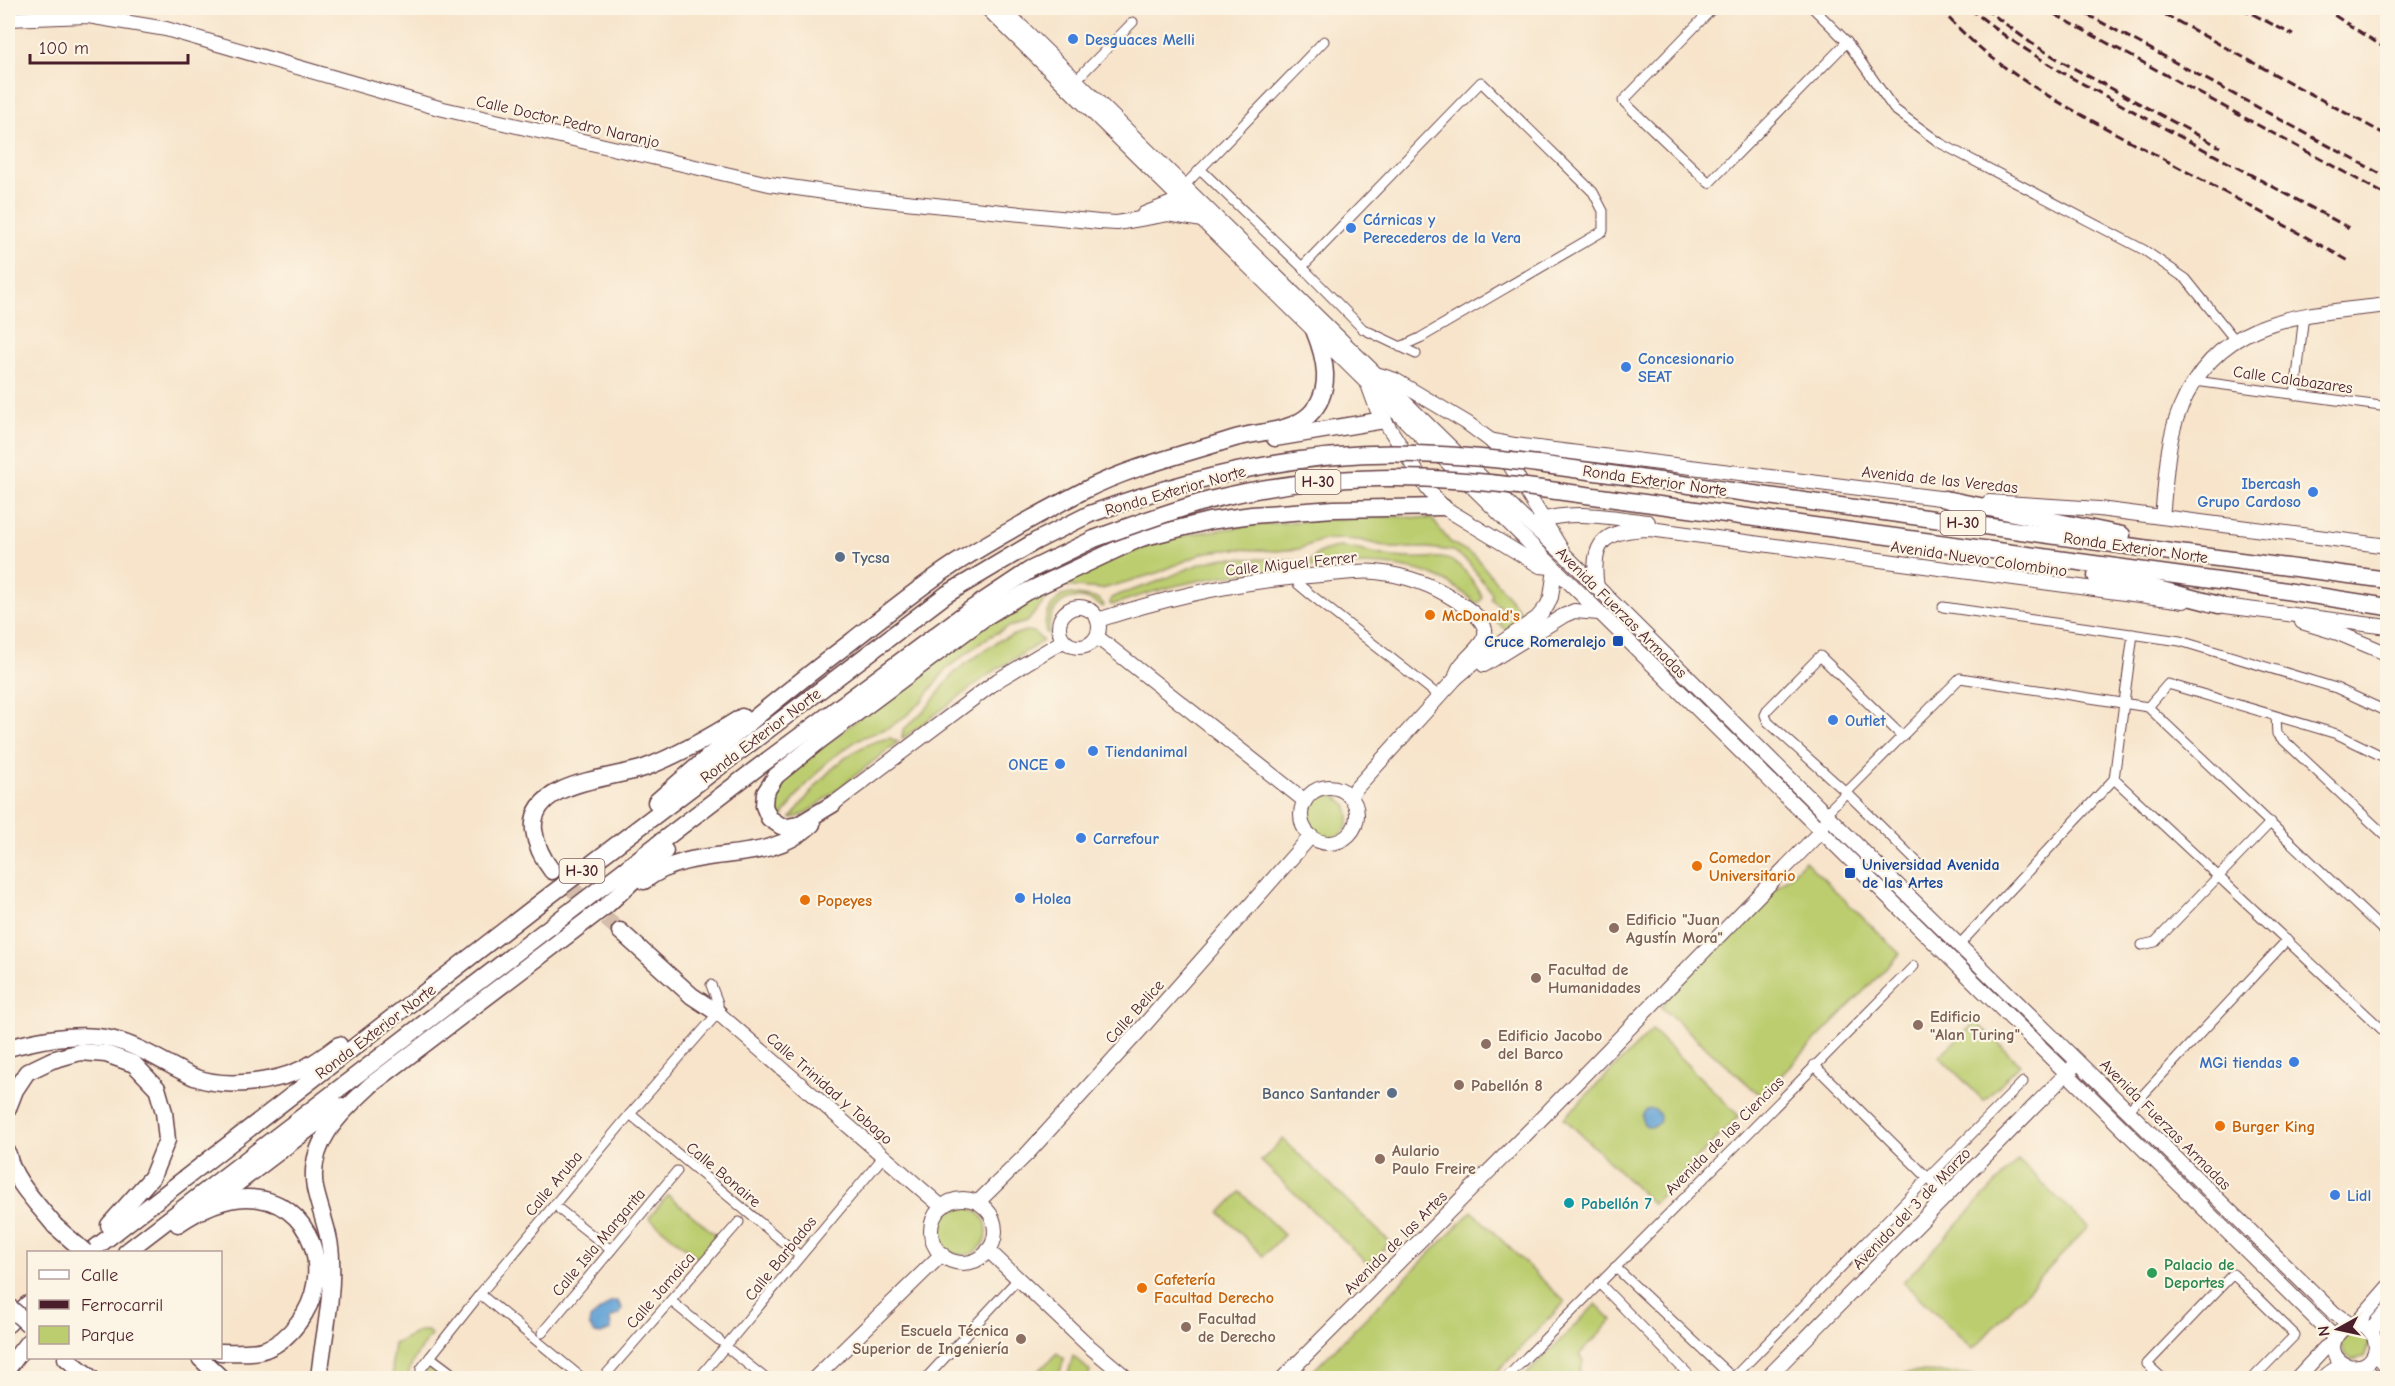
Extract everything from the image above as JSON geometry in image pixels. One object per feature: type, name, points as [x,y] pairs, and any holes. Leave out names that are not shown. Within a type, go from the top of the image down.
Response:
[{"type":"highway","points":[[1215,445],[1233,438],[1286,427],[1309,415],[1322,395],[1325,381],[1325,365],[1314,330]]},
{"type":"highway","points":[[545,899],[703,760],[791,687],[952,565],[1026,521],[1115,477],[1187,452],[1215,445],[1342,428],[1401,417]]},
{"type":"highway","name":"Ronda Exterior Norte","points":[[88,1251],[545,899],[947,594],[1036,541],[1090,514],[1201,479],[1268,464],[1341,456],[1414,454],[1487,458],[2388,580]]},
{"type":"highway","name":"Ronda Exterior Norte","points":[[127,1251],[757,768],[967,612],[1030,570],[1094,539],[1154,517],[1212,500],[1276,487],[1348,478],[1420,477],[1496,482],[2248,585],[2388,607]]},
{"type":"highway","points":[[1945,499],[2138,538],[2171,552]]},
{"type":"highway","points":[[967,612],[1108,547],[1209,521],[1252,515],[1334,509],[1443,507]]},
{"type":"highway","points":[[833,804],[798,825],[787,827],[769,818],[764,806],[765,793],[776,776],[819,741],[984,618],[1026,592],[1141,538]]},
{"type":"highway","points":[[1972,549],[2063,571],[2127,581],[2219,605]]},
{"type":"highway","points":[[552,871],[542,859],[536,843],[534,823],[539,806],[550,795],[573,785],[641,769],[684,752],[791,687]]},
{"type":"highway","points":[[137,1251],[222,1196],[606,906],[757,768]]},
{"type":"highway","points":[[606,906],[616,903],[656,872],[682,861],[713,855],[742,854],[774,847],[799,836],[833,804]]},
{"type":"highway","points":[[620,931],[692,996],[718,1013]]},
{"type":"highway","points":[[8,1048],[43,1040],[76,1037],[111,1040],[168,1062],[195,1077],[245,1083],[275,1079],[312,1065],[360,1030],[437,984]]},
{"type":"highway","points":[[8,1108],[15,1089],[27,1072],[52,1060],[80,1052],[106,1053],[134,1064],[157,1088],[164,1112],[167,1140],[152,1177],[88,1251]]},
{"type":"highway","points":[[319,1378],[328,1326],[332,1257],[315,1186],[316,1162],[324,1136],[340,1113],[372,1084]]},
{"type":"highway","points":[[8,1154],[9,1163],[27,1192],[55,1226]]},
{"type":"highway","points":[[8,1185],[86,1251]]},
{"type":"highway","points":[[192,1215],[236,1199],[248,1198],[276,1204],[296,1217],[310,1237],[316,1261],[316,1290],[306,1313],[288,1335],[266,1348],[241,1353],[222,1352]]},
{"type":"highway","points":[[8,1318],[27,1305]]},
{"type":"highway","points":[[8,1324],[27,1305]]},
{"type":"highway","points":[[8,1306],[27,1323]]},
{"type":"highway","points":[[8,1355],[27,1336]]},
{"type":"highway","points":[[8,1368],[27,1343]]},
{"type":"highway","points":[[201,1359],[221,1378]]},
{"type":"highway","points":[[69,1360],[85,1378]]},
{"type":"highway","points":[[69,1360],[90,1378]]},
{"type":"street","points":[[1713,8],[1623,101],[1709,183],[1847,42]]},
{"type":"street","points":[[1813,8],[1847,42],[1894,109],[1940,143],[2145,250],[2186,279],[2235,340]]},
{"type":"street","points":[[994,10],[1104,124],[1203,220],[1289,297],[1371,378],[1401,417],[1400,445]]},
{"type":"street","points":[[994,10],[1076,80],[1231,231],[1289,297],[1314,330],[1371,378],[1395,380],[1440,409],[1467,423],[1490,440],[1504,455],[1532,497],[1566,556]]},
{"type":"street","name":"Calle Doctor Pedro Naranjo","points":[[8,19],[88,16],[166,29],[439,108],[769,184],[867,198],[1099,222],[1129,222],[1168,214],[1203,220]]},
{"type":"street","points":[[1076,80],[1133,22]]},
{"type":"street","points":[[1184,186],[1324,41]]},
{"type":"street","points":[[1036,56],[1049,61],[1064,75],[1076,80]]},
{"type":"street","points":[[1076,80],[1078,90],[1099,110],[1104,124]]},
{"type":"street","points":[[1302,267],[1482,82],[1593,192],[1603,211],[1603,231],[1420,338],[1400,347]]},
{"type":"street","points":[[1200,169],[1363,329],[1416,354]]},
{"type":"street","points":[[1159,206],[1164,194],[1163,180]]},
{"type":"street","points":[[1129,222],[1159,206],[1184,201],[1192,202],[1217,226],[1231,231]]},
{"type":"street","points":[[2162,517],[2171,441],[2180,410],[2195,381],[2213,358],[2235,340],[2272,322],[2304,314],[2388,304]]},
{"type":"street","points":[[2295,395],[2304,314]]},
{"type":"street","points":[[1371,378],[1377,409],[1401,417],[1440,409]]},
{"type":"street","name":"Calle Calabazares","points":[[2195,381],[2388,407]]},
{"type":"street","points":[[1349,796],[1452,682],[1482,656],[1537,618],[1551,597],[1554,568],[1540,566],[1443,507],[1427,488],[1400,445],[1401,417]]},
{"type":"street","name":"Avenida Fuerzas Armadas","points":[[1401,417],[1523,524],[1566,556],[1958,946],[2334,1313],[2353,1325]]},
{"type":"street","name":"Avenida de las Veredas","points":[[1490,440],[1945,499],[2099,509],[2388,546]]},
{"type":"street","points":[[1523,524],[1532,497]]},
{"type":"street","name":"Avenida Nuevo Colombino","points":[[1488,533],[1503,533],[1523,524],[1545,519],[1593,515],[1668,525],[1688,534]]},
{"type":"street","name":"Avenida Fuerzas Armadas","points":[[1523,524],[1554,568],[2334,1340]]},
{"type":"street","name":"Avenida Nuevo Colombino","points":[[1598,588],[1594,568],[1596,555],[1602,543],[1614,534],[1650,529],[2147,598],[2265,612]]},
{"type":"street","name":"Calle Miguel Ferrer","points":[[1098,620],[1174,596],[1297,576],[1374,572],[1402,577],[1447,594],[1485,626],[1484,639],[1456,671],[1452,682]]},
{"type":"street","points":[[1297,576],[1298,584],[1439,696]]},
{"type":"street","points":[[1077,606],[1090,610],[1098,620],[1097,637],[1093,642],[1082,647],[1071,646],[1063,641],[1059,622],[1065,611],[1077,606]]},
{"type":"street","points":[[1943,607],[2180,641],[2325,685],[2388,712]]},
{"type":"street","points":[[1452,682],[1563,616],[1574,611],[1599,613]]},
{"type":"street","points":[[2265,612],[2388,627]]},
{"type":"street","points":[[2265,612],[2338,633],[2388,654]]},
{"type":"street","points":[[1947,957],[2114,779],[2133,634]]},
{"type":"street","points":[[1097,637],[1305,801]]},
{"type":"street","points":[[833,804],[999,680],[1063,641]]},
{"type":"street","points":[[1903,736],[1820,656],[1765,715],[1768,722],[1847,793],[1919,864]]},
{"type":"street","points":[[1825,814],[1960,678],[2125,702],[2148,707],[2388,935]]},
{"type":"street","points":[[2148,707],[2168,684],[2337,734],[2388,759]]},
{"type":"street","points":[[2276,717],[2277,734],[2388,838]]},
{"type":"street","points":[[2114,779],[2388,1035]]},
{"type":"street","points":[[1326,787],[1338,789],[1349,796],[1354,804],[1356,815],[1349,834],[1330,843],[1320,842],[1311,836],[1301,820],[1305,801],[1311,793],[1326,787]]},
{"type":"street","name":"Avenida de las Artes","points":[[1283,1378],[1527,1133],[1820,832],[1825,814]]},
{"type":"street","points":[[2142,945],[2155,942],[2271,822]]},
{"type":"street","name":"Avenida Fuerzas Armadas","points":[[1820,832],[1833,832],[1860,858],[1871,860]]},
{"type":"street","name":"Calle Belice","points":[[978,1203],[1027,1154],[1140,1030],[1311,836]]},
{"type":"street","points":[[2128,1110],[2287,940]]},
{"type":"street","name":"Avenida de las Ciencias","points":[[1506,1378],[1914,966]]},
{"type":"street","points":[[711,985],[718,1003],[718,1013]]},
{"type":"street","name":"Calle Aruba","points":[[421,1378],[422,1370],[430,1357],[480,1294],[630,1114],[718,1013]]},
{"type":"street","name":"Calle Trinidad y Tobago","points":[[718,1013],[942,1207]]},
{"type":"street","name":"Avenida del 3 de Marzo","points":[[1767,1378],[2078,1061]]},
{"type":"street","points":[[1814,1065],[1946,1196]]},
{"type":"street","points":[[1615,1267],[1733,1378],[2022,1082]]},
{"type":"street","name":"Calle Bonaire","points":[[630,1114],[800,1256]]},
{"type":"street","name":"Calle Barbados","points":[[699,1378],[723,1344],[884,1156]]},
{"type":"street","name":"Calle Isla Margarita","points":[[542,1333],[677,1171]]},
{"type":"street","points":[[959,1199],[978,1203],[988,1211],[994,1224],[994,1238],[988,1251],[978,1259],[966,1262],[953,1261],[934,1245],[931,1227],[935,1216],[942,1207],[959,1199]]},
{"type":"street","points":[[560,1210],[611,1250]]},
{"type":"street","name":"Calle Jamaica","points":[[603,1378],[739,1222]]},
{"type":"street","points":[[988,1251],[1089,1346],[1127,1378]]},
{"type":"street","points":[[815,1378],[942,1254]]},
{"type":"street","points":[[2162,1378],[2147,1364],[2233,1274],[2295,1335],[2253,1378]]},
{"type":"street","points":[[926,1378],[1018,1279]]},
{"type":"street","points":[[1599,1283],[1692,1378]]},
{"type":"street","points":[[2353,1325],[2388,1287]]},
{"type":"street","points":[[480,1294],[582,1378]]},
{"type":"street","points":[[671,1300],[765,1378]]},
{"type":"street","points":[[2371,1333],[2388,1310]]},
{"type":"street","points":[[2297,1378],[2334,1340],[2341,1329],[2353,1325],[2364,1327],[2371,1333],[2376,1342],[2375,1352],[2368,1362],[2331,1371],[2323,1378]]},
{"type":"street","points":[[2334,1340],[2336,1356],[2376,1378]]},
{"type":"street","points":[[2375,1352],[2388,1368]]},
{"type":"street","points":[[430,1357],[458,1378]]},
{"type":"green space","points":[[1393,516],[1432,519],[1450,542],[1475,556],[1525,617],[1506,630],[1496,621],[1504,610],[1491,599],[1492,594],[1469,563],[1453,551],[1429,548],[1392,548],[1359,540],[1322,540],[1299,549],[1276,551],[1236,549],[1206,552],[1157,573],[1102,589],[1061,586],[1053,591],[1027,622],[1008,627],[989,637],[947,668],[922,701],[907,715],[890,727],[859,739],[828,761],[799,793],[780,820],[771,807],[778,782],[874,706],[1005,612],[1104,562],[1190,534],[1246,526]]},
{"type":"green space","points":[[1339,547],[1393,557],[1445,558],[1462,568],[1482,599],[1477,604],[1447,582],[1411,569],[1376,564],[1307,567],[1320,552]]},
{"type":"green space","points":[[1225,558],[1291,560],[1298,568],[1251,572],[1204,580],[1110,604],[1111,598],[1117,595],[1158,582],[1201,564]]},
{"type":"green space","points":[[1071,594],[1099,599],[1104,605],[1103,607],[1081,598],[1066,600],[1052,613],[1049,634],[1046,633],[1045,622],[1050,608],[1061,596]]},
{"type":"green space","points":[[1025,631],[1034,632],[1043,641],[994,671],[902,739],[903,730],[926,709],[956,671],[1000,640]]},
{"type":"green space","points":[[890,738],[898,742],[811,810],[791,818],[811,792],[846,757],[874,742]]},
{"type":"green space","points":[[1327,795],[1342,802],[1349,817],[1342,832],[1327,839],[1312,832],[1305,817],[1312,802]]},
{"type":"green space","points":[[1805,861],[1900,954],[1761,1096],[1661,1007],[1706,955]]},
{"type":"green space","points":[[1976,1022],[2020,1064],[1984,1101],[1939,1056]]},
{"type":"green space","points":[[1652,1030],[1739,1116],[1653,1204],[1564,1118]]},
{"type":"green space","points":[[1283,1139],[1390,1242],[1369,1265],[1261,1161]]},
{"type":"green space","points":[[2018,1160],[2088,1227],[1973,1349],[1903,1282]]},
{"type":"green space","points":[[1240,1192],[1284,1235],[1263,1256],[1220,1213]]},
{"type":"green space","points":[[668,1195],[716,1235],[698,1258],[649,1218]]},
{"type":"green space","points":[[963,1207],[980,1214],[987,1231],[980,1248],[963,1255],[946,1248],[939,1231],[946,1214]]},
{"type":"green space","points":[[1472,1211],[1565,1302],[1491,1378],[1306,1378]]},
{"type":"green space","points":[[1596,1304],[1612,1320],[1579,1355],[1583,1361],[1579,1378],[1523,1378]]},
{"type":"green space","points":[[420,1331],[428,1331],[431,1335],[414,1360],[408,1378],[393,1378],[394,1344]]},
{"type":"green space","points":[[2354,1332],[2363,1334],[2369,1344],[2364,1357],[2353,1360],[2344,1354],[2341,1345],[2344,1337]]},
{"type":"green space","points":[[1057,1353],[1064,1359],[1058,1378],[1032,1378]]},
{"type":"green space","points":[[1073,1356],[1090,1371],[1088,1378],[1067,1378]]},
{"type":"green space","points":[[432,1362],[452,1378],[424,1378]]},
{"type":"green space","points":[[1915,1372],[1957,1373],[1992,1378],[1853,1378]]},
{"type":"water","points":[[1647,1109],[1655,1109],[1660,1114],[1658,1125],[1647,1127],[1642,1122],[1642,1114]]},
{"type":"water","points":[[617,1301],[622,1308],[620,1314],[610,1318],[611,1330],[601,1334],[594,1333],[589,1325],[590,1319],[611,1302]]},
{"type":"tunnel","points":[[552,871],[620,931]]},
{"type":"railway","points":[[1940,8],[1985,52],[2035,88],[2349,261]]},
{"type":"railway","points":[[1969,8],[2008,38],[2061,72],[2349,228]]},
{"type":"railway","points":[[1984,8],[2031,43],[2066,64],[2220,147]]},
{"type":"railway","points":[[2043,8],[2388,196]]},
{"type":"railway","points":[[2075,8],[2388,178]]},
{"type":"railway","points":[[2153,8],[2388,136]]},
{"type":"railway","points":[[2241,8],[2293,35]]},
{"type":"railway","points":[[2323,8],[2388,50]]},
{"type":"place","name":"Desguaces Melli","points":[[1073,39]]},
{"type":"place","name":"Cárnicas y Perecederos de la Vera","points":[[1351,228]]},
{"type":"place","name":"Concesionario SEAT","points":[[1626,367]]},
{"type":"place","name":"Ibercash Grupo Cardoso","points":[[2313,492]]},
{"type":"place","name":"Tycsa","points":[[840,557]]},
{"type":"place","name":"McDonald's","points":[[1430,615]]},
{"type":"place","name":"Cruce Romeralejo","points":[[1618,641]]},
{"type":"place","name":"Outlet","points":[[1833,720]]},
{"type":"place","name":"Tiendanimal","points":[[1093,751]]},
{"type":"place","name":"ONCE","points":[[1060,764]]},
{"type":"place","name":"Carrefour","points":[[1081,838]]},
{"type":"place","name":"Comedor Universitario","points":[[1697,866]]},
{"type":"place","name":"Universidad Avenida de las Artes","points":[[1850,873]]},
{"type":"place","name":"Holea","points":[[1020,898]]},
{"type":"place","name":"Popeyes","points":[[805,900]]},
{"type":"place","name":"Edificio \"Juan Agustín Mora\"","points":[[1614,928]]},
{"type":"place","name":"Facultad de Humanidades","points":[[1536,978]]},
{"type":"place","name":"Edificio \"Alan Turing\"","points":[[1918,1025]]},
{"type":"place","name":"Edificio Jacobo del Barco","points":[[1486,1044]]},
{"type":"place","name":"MGi tiendas","points":[[2294,1062]]},
{"type":"place","name":"Pabellón 8","points":[[1459,1085]]},
{"type":"place","name":"Banco Santander","points":[[1392,1093]]},
{"type":"place","name":"Burger King","points":[[2220,1126]]},
{"type":"place","name":"Aulario Paulo Freire","points":[[1380,1159]]},
{"type":"place","name":"Lidl","points":[[2335,1195]]},
{"type":"place","name":"Pabellón 7","points":[[1569,1203]]},
{"type":"place","name":"Palacio de Deportes","points":[[2152,1273]]},
{"type":"place","name":"Cafetería Facultad Derecho","points":[[1142,1288]]},
{"type":"place","name":"Facultad de Derecho","points":[[1186,1327]]},
{"type":"place","name":"Escuela Técnica Superior de Ingeniería","points":[[1021,1339]]}]
